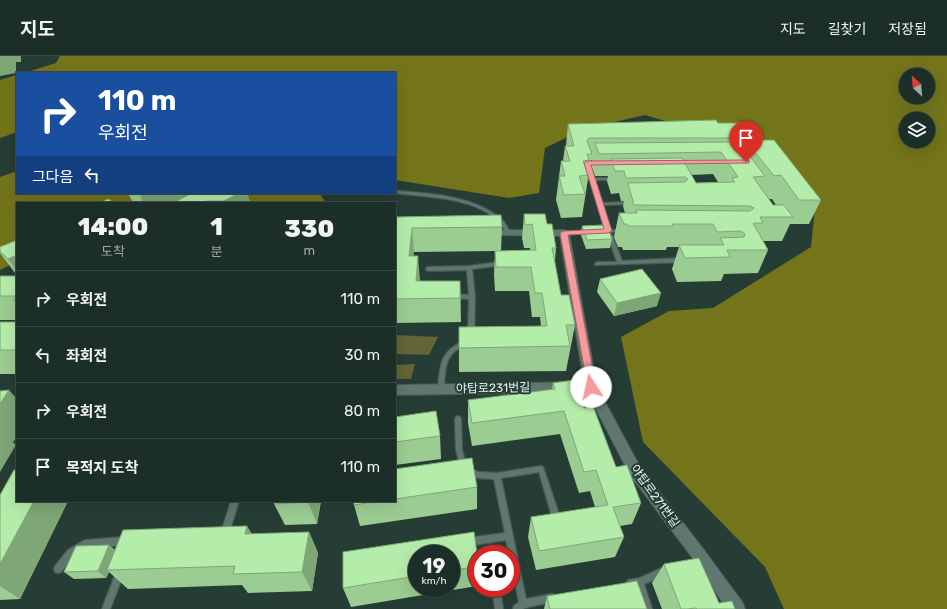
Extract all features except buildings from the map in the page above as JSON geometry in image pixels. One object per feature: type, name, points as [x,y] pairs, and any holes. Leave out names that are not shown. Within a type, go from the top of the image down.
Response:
[{"type":"street","points":[[478,233],[564,233]]},
{"type":"street","name":"야탑로271번길","points":[[564,233],[591,387],[635,471],[696,556],[737,609]]},
{"type":"street","name":"야탑로231번길","points":[[396,390],[591,387]]},
{"type":"lane","points":[[602,163],[587,163],[608,231],[620,262]]},
{"type":"lane","points":[[591,179],[620,179]]},
{"type":"lane","points":[[396,192],[442,197],[465,202],[484,210],[500,220],[508,233]]},
{"type":"lane","points":[[600,204],[631,203]]},
{"type":"lane","points":[[601,231],[632,231]]},
{"type":"lane","points":[[564,233],[594,232]]},
{"type":"lane","points":[[597,264],[687,260]]},
{"type":"lane","points":[[428,269],[469,268],[490,264],[505,264]]},
{"type":"lane","points":[[469,268],[472,297],[471,340]]},
{"type":"lane","points":[[451,296],[472,297]]},
{"type":"lane","points":[[441,389],[443,361],[452,348],[471,340],[479,340]]},
{"type":"lane","points":[[458,419],[461,469],[478,475],[497,476],[542,469],[559,525]]},
{"type":"lane","points":[[497,476],[509,536],[520,606],[562,596]]},
{"type":"lane","points":[[223,539],[235,502]]},
{"type":"lane","points":[[463,543],[509,536]]},
{"type":"lane","points":[[58,569],[71,553],[86,544],[132,541],[130,548]]},
{"type":"lane","points":[[624,585],[640,582],[673,567]]},
{"type":"lane","points":[[106,609],[122,568]]},
{"type":"lane","points":[[640,582],[648,609]]},
{"type":"lane","points":[[497,597],[499,609]]},
{"type":"green space","points":[[396,335],[438,337],[429,355],[396,354]]},
{"type":"green space","points":[[415,364],[411,379],[396,379],[396,365]]},
{"type":"shaded area","points":[[60,56],[947,56],[947,609],[784,609],[765,567],[643,442],[621,337],[669,311],[713,308],[811,247],[816,198],[761,140],[701,132],[645,115],[584,129],[545,148],[539,193],[509,198],[396,180],[396,72],[27,72],[56,63]]},
{"type":"shaded area","points":[[16,75],[16,132],[0,138],[0,80]]},
{"type":"shaded area","points":[[16,171],[16,194],[145,194],[130,202],[16,202],[16,262],[0,270],[0,177]]},
{"type":"shaded area","points":[[232,194],[320,194],[325,202],[246,202]]},
{"type":"route","points":[[591,387],[564,233],[608,231],[587,163],[746,162]]}]
